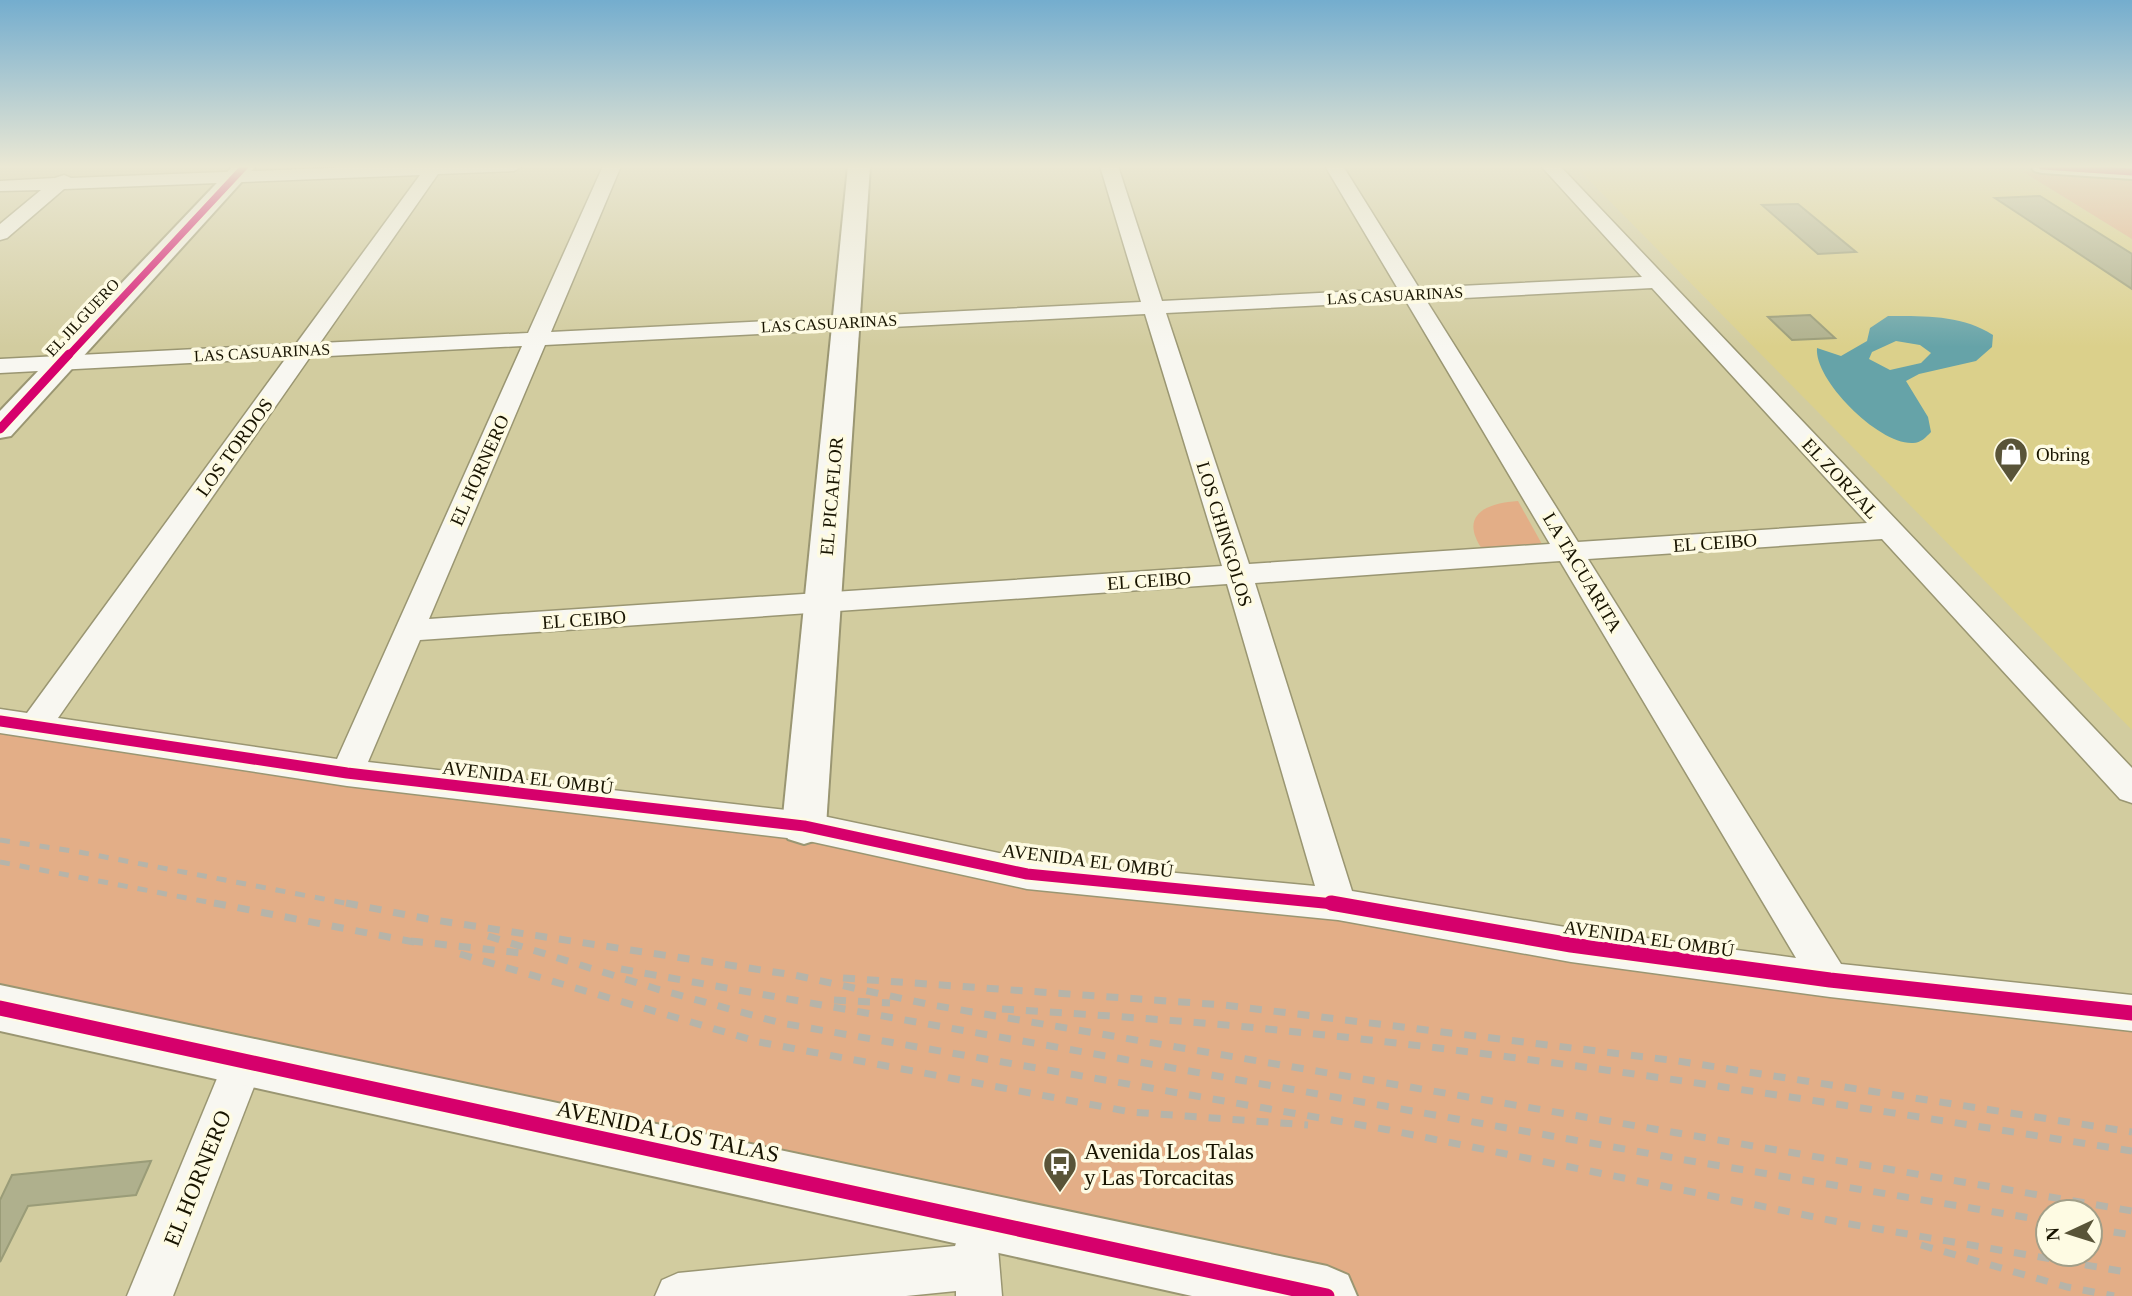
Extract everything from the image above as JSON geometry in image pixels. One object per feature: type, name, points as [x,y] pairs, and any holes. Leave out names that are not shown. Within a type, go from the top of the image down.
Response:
[{"type":"main road","name":"EL JILGUERO","points":[[0,429],[188,226]]},
{"type":"main road","name":"EL PICAFLOR","points":[[804,826],[854,226]]},
{"type":"main road","name":"AVENIDA LOS TALAS","points":[[0,1008],[244,1061],[977,1261],[1327,1296]]},
{"type":"street","name":"LOS TORDOS","points":[[17,724],[303,350],[391,226]]},
{"type":"street","name":"EL HORNERO","points":[[347,773],[586,226]]},
{"type":"street","name":"LOS CHINGOLOS","points":[[1128,226],[1238,574],[1338,904]]},
{"type":"street","name":"LA TACUARITA","points":[[1371,226],[1830,980]]},
{"type":"street","name":"EL ZORZAL","points":[[1606,226],[2132,790]]},
{"type":"street","name":"LAS CASUARINAS","points":[[0,366],[1658,282]]},
{"type":"street","name":"EL CEIBO","points":[[409,631],[1889,530]]},
{"type":"street","name":"AVENIDA EL OMBÚ","points":[[17,724],[347,773],[804,826],[1027,874],[1338,904],[1571,945],[1830,980],[2132,1013]]},
{"type":"street","name":"EL HORNERO","points":[[150,1296],[244,1061]]},
{"type":"street","points":[[678,1296],[977,1261]]},
{"type":"shaded area","name":"Obring","points":[[1635,226],[2112,226],[2132,239],[2132,730]]},
{"type":"shaded area","points":[[2112,226],[2132,226],[2132,239]]},
{"type":"shaded area","points":[[1518,501],[1543,546],[1482,549],[1473,527],[1479,513],[1486,508]]},
{"type":"shaded area","points":[[0,721],[804,826],[1027,874],[2132,1013],[2132,1296],[1327,1296],[0,1008]]},
{"type":"water","points":[[1888,316],[1929,317],[1956,320],[1993,335],[1992,347],[1976,361],[1919,374],[1906,381],[1928,417],[1931,432],[1918,442],[1899,441],[1867,422],[1837,393],[1819,361],[1817,348],[1841,356],[1867,341],[1870,328]],"holes":[[[1896,341],[1920,345],[1931,353],[1921,363],[1890,370],[1869,359],[1872,352]]]},
{"type":"building","points":[[1787,226],[1825,226],[1856,252],[1818,254]]},
{"type":"building","points":[[2038,226],[2088,226],[2132,254],[2132,289]]},
{"type":"building","points":[[1810,315],[1835,338],[1792,340],[1768,317]]},
{"type":"building","points":[[151,1161],[136,1195],[28,1206],[0,1262],[0,1200],[12,1175]]},
{"type":"railway","points":[[0,840],[79,852],[355,905]]},
{"type":"railway","points":[[0,862],[223,905]]},
{"type":"railway","points":[[214,903],[419,943]]},
{"type":"railway","points":[[346,903],[428,919],[794,975],[932,1005],[2132,1211]]},
{"type":"railway","points":[[488,936],[657,989],[781,1023],[1389,1130],[1844,1223],[2132,1273]]},
{"type":"railway","points":[[411,941],[521,953]]},
{"type":"railway","points":[[460,954],[759,1042],[1131,1112],[1308,1125]]},
{"type":"railway","points":[[621,969],[1691,1161],[2034,1219]]},
{"type":"railway","points":[[843,978],[1224,1005],[1678,1061],[2132,1132]]},
{"type":"railway","points":[[834,1000],[890,1003]]},
{"type":"railway","points":[[1002,1009],[1252,1027],[1499,1056],[1710,1085],[2132,1151]]},
{"type":"railway","points":[[2104,1230],[2132,1235]]},
{"type":"railway","points":[[1921,1245],[2067,1287],[2114,1296]]},
{"type":"cycle path","points":[[0,429],[189,226]]},
{"type":"cycle path","points":[[0,721],[347,773],[804,826],[1027,874],[1338,904],[1571,945],[1830,980],[2132,1013]]},
{"type":"cycle path","points":[[0,1008],[1327,1296]]},
{"type":"place","name":"Obring","points":[[2011,484]]},
{"type":"place","name":"Avenida Los Talas y Las Torcacitas","points":[[1060,1194]]}]
